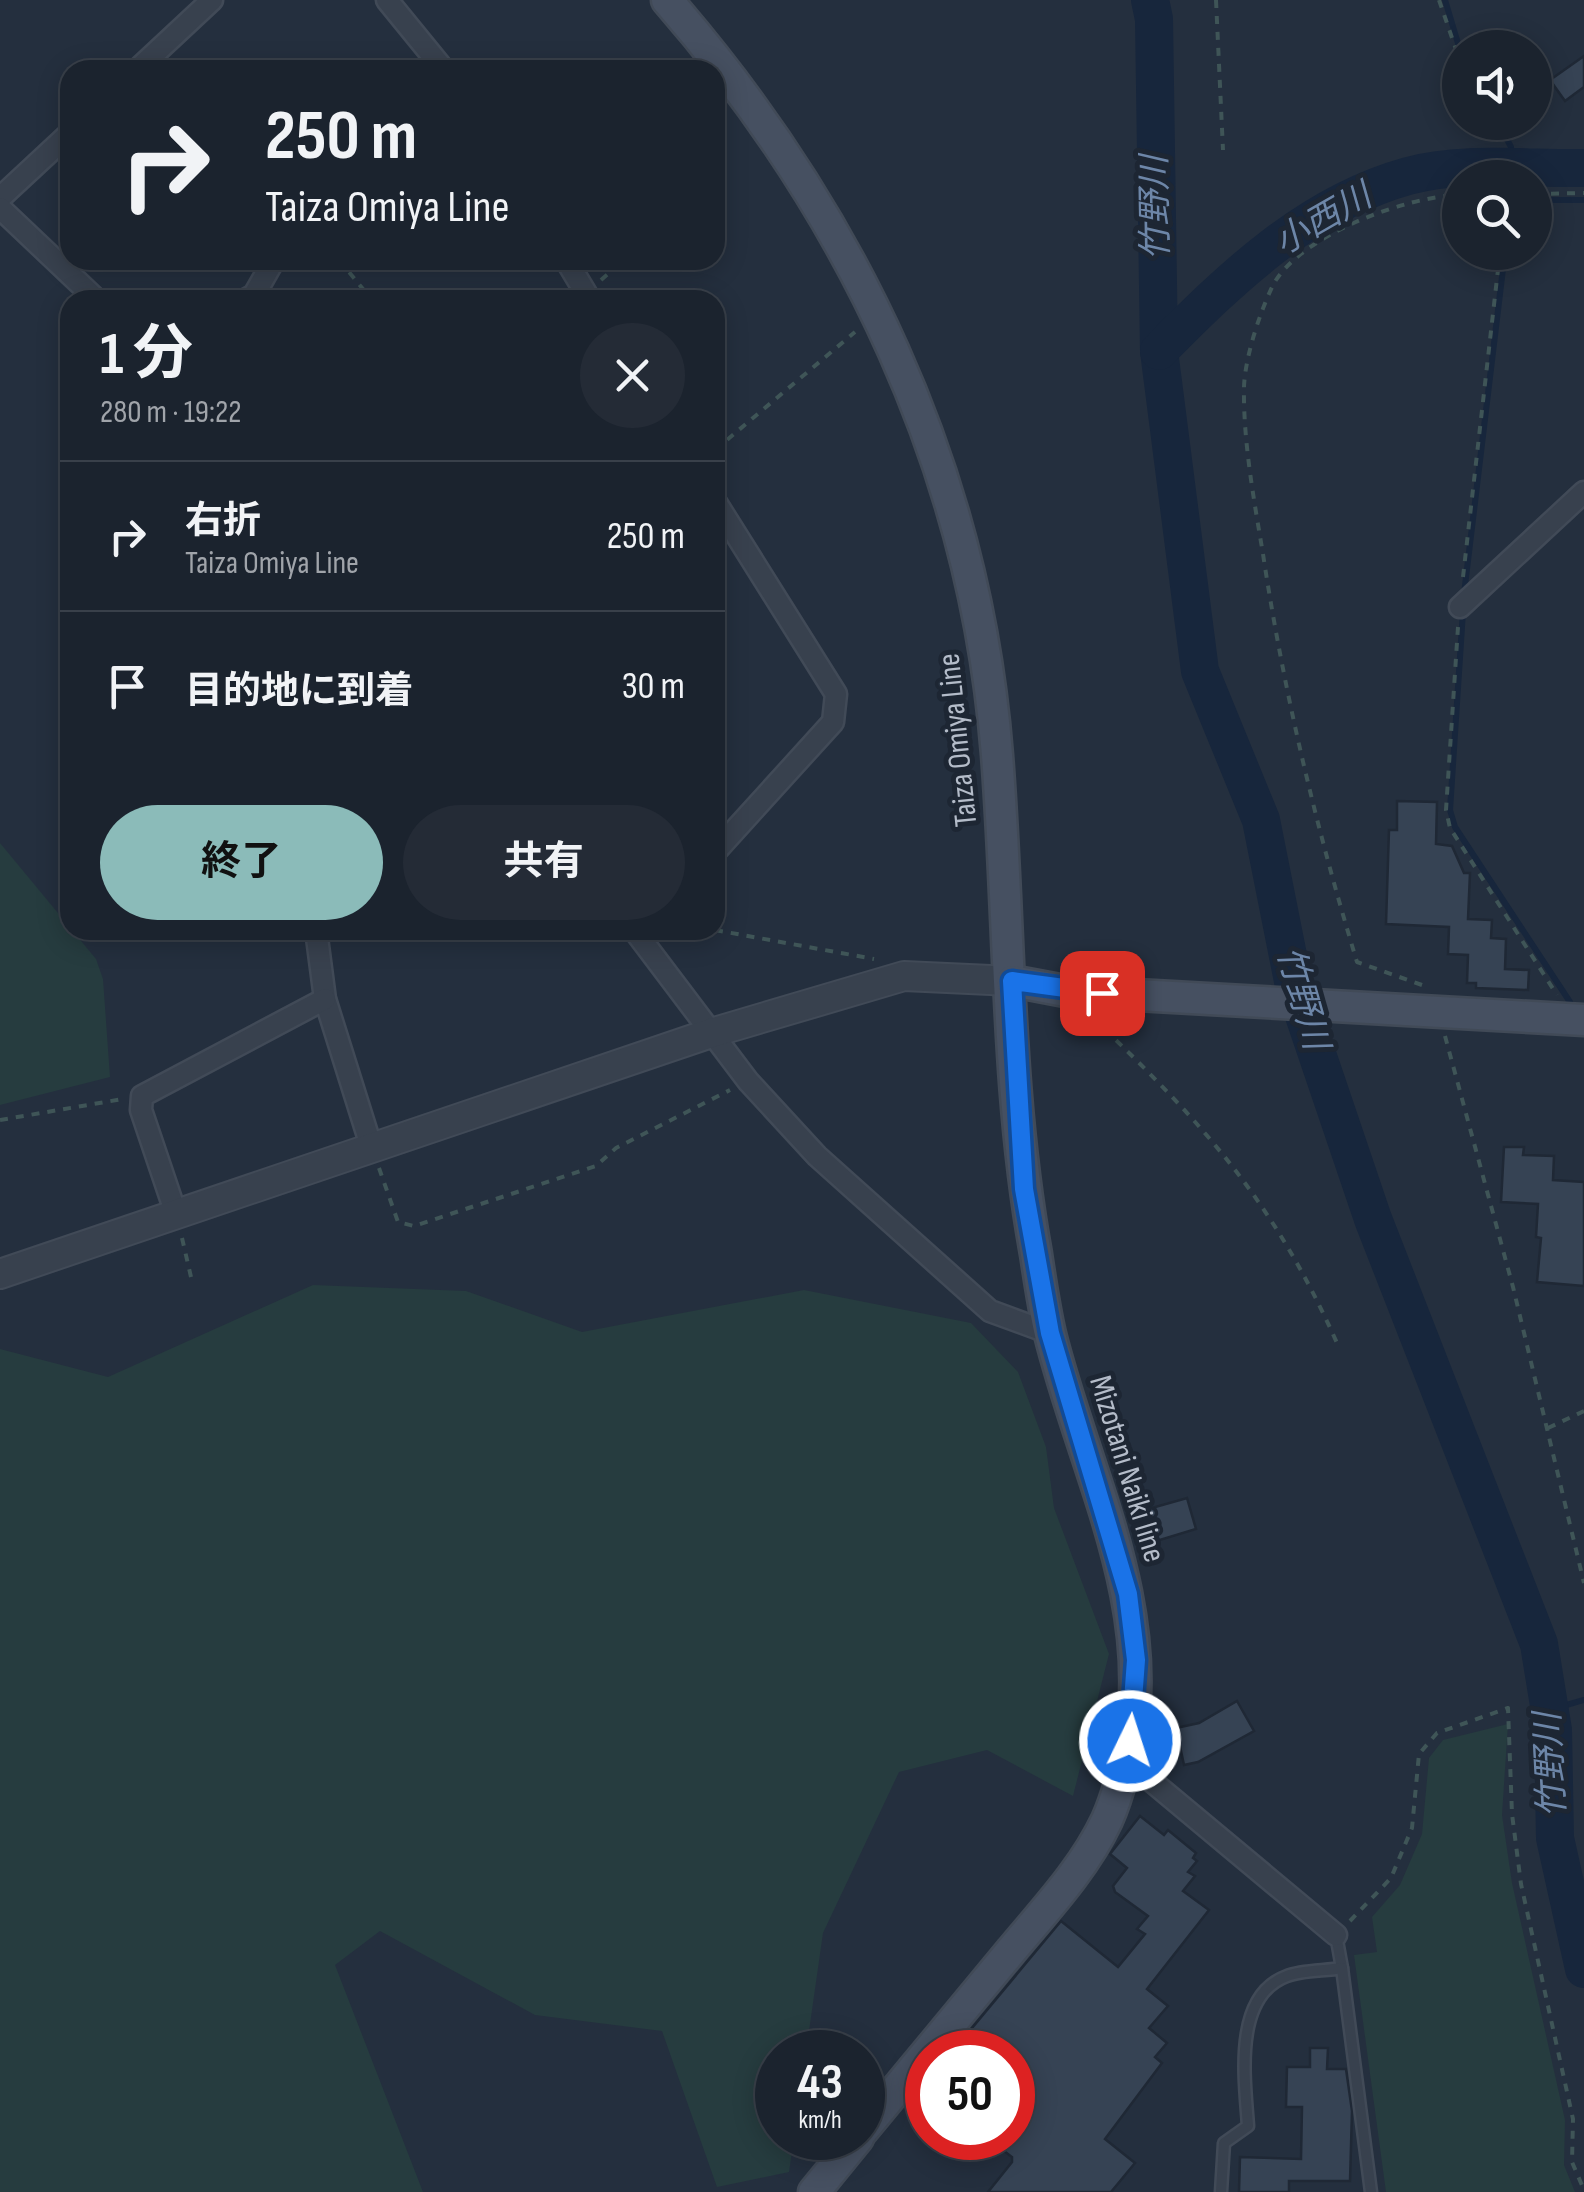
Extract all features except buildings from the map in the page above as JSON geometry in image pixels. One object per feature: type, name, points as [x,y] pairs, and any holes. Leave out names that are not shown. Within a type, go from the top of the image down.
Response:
[{"type":"main road","name":"Taiza Omiya Line","points":[[668,0],[716,60]]},
{"type":"main road","name":"Taiza Omiya Line","points":[[725,71],[804,179],[878,313],[932,439],[971,574],[992,694],[1012,981]]},
{"type":"main road","points":[[1012,981],[1065,992],[1579,1020]]},
{"type":"main road","name":"Mizotani Naiki line","points":[[885,2103],[1066,1885],[1108,1818],[1125,1759],[1136,1660],[1128,1594],[1050,1333],[1024,1189],[1012,981]]},
{"type":"main road","points":[[821,2190],[842,2160]]},
{"type":"street","points":[[148,60],[212,0]]},
{"type":"street","points":[[387,0],[436,60]]},
{"type":"street","points":[[0,198],[60,141]]},
{"type":"street","points":[[0,208],[60,265]]},
{"type":"street","points":[[65,270],[86,290]]},
{"type":"street","points":[[1460,607],[1584,492]]},
{"type":"street","points":[[725,517],[836,694],[832,722],[725,841]]},
{"type":"street","points":[[317,940],[324,998],[372,1149]]},
{"type":"street","points":[[645,940],[748,1081],[817,1156],[990,1311],[1050,1333]]},
{"type":"street","points":[[0,1274],[711,1033],[904,976],[1012,981]]},
{"type":"street","points":[[176,1214],[140,1110],[142,1096],[324,998]]},
{"type":"street","points":[[1125,1759],[1336,1935]]},
{"type":"lane","points":[[1336,1935],[1371,2192]]},
{"type":"lane","points":[[1221,2192],[1224,2143],[1248,2126],[1248,2030],[1254,2006],[1266,1988],[1288,1975],[1342,1968]]},
{"type":"path","points":[[1216,0],[1223,150]]},
{"type":"path","points":[[1439,0],[1449,30]]},
{"type":"path","points":[[1552,194],[1584,193]]},
{"type":"path","points":[[1442,198],[1393,206],[1309,250],[1275,281],[1244,384],[1255,503],[1279,660],[1322,847],[1356,962],[1412,978],[1435,993],[1513,1288],[1584,1584]]},
{"type":"path","points":[[347,270],[364,290]]},
{"type":"path","points":[[1498,270],[1460,607],[1446,810],[1450,828],[1579,1020]]},
{"type":"path","points":[[725,442],[878,313]]},
{"type":"path","points":[[725,932],[872,958],[904,976]]},
{"type":"path","points":[[1065,992],[1194,1118],[1236,1167],[1284,1236],[1338,1343]]},
{"type":"path","points":[[372,1149],[398,1222],[414,1226],[596,1166],[616,1148],[748,1081]]},
{"type":"path","points":[[0,1120],[142,1096]]},
{"type":"path","points":[[176,1214],[191,1276]]},
{"type":"path","points":[[1546,1429],[1584,1410]]},
{"type":"path","points":[[1336,1935],[1391,1878],[1412,1828],[1419,1754],[1436,1732],[1508,1708],[1512,1814],[1521,1884],[1573,2118],[1572,2162],[1584,2190]]},
{"type":"green space","points":[[0,843],[60,916],[60,940],[80,940],[96,959],[103,979],[110,1077],[0,1105]]},
{"type":"green space","points":[[313,1285],[466,1291],[582,1332],[804,1290],[971,1323],[1018,1372],[1046,1447],[1054,1508],[1109,1654],[1073,1796],[987,1750],[899,1772],[823,1933],[809,2030],[755,2030],[755,2160],[791,2160],[789,2172],[717,2187],[662,2031],[535,2015],[380,1931],[335,1965],[423,2192],[0,2192],[0,1349],[108,1377]]},
{"type":"green space","points":[[1508,1724],[1502,1815],[1512,1883],[1565,2120],[1564,2165],[1575,2192],[1386,2192],[1354,1955],[1377,1952],[1372,1917],[1400,1885],[1422,1834],[1429,1758],[1443,1740]]},
{"type":"waterway","name":"竹野川","points":[[1150,0],[1154,19],[1159,351],[1200,671],[1261,820],[1294,986],[1373,1219],[1539,1644],[1553,1730],[1555,1838],[1584,1969]]},
{"type":"waterway","points":[[1445,0],[1454,30]]},
{"type":"waterway","points":[[1507,140],[1511,160]]},
{"type":"waterway","name":"小西川","points":[[1159,351],[1272,247],[1336,205],[1371,189],[1429,171],[1584,168]]},
{"type":"waterway","points":[[1552,200],[1584,200]]},
{"type":"waterway","points":[[1464,594],[1503,270]]},
{"type":"waterway","points":[[1463,611],[1450,810],[1455,827],[1570,1002]]},
{"type":"waterway","points":[[1549,1710],[1584,1700]]},
{"type":"route","points":[[1102,993],[1065,992],[1012,981],[1024,1189],[1050,1333],[1128,1594],[1136,1660],[1130,1741]]}]
